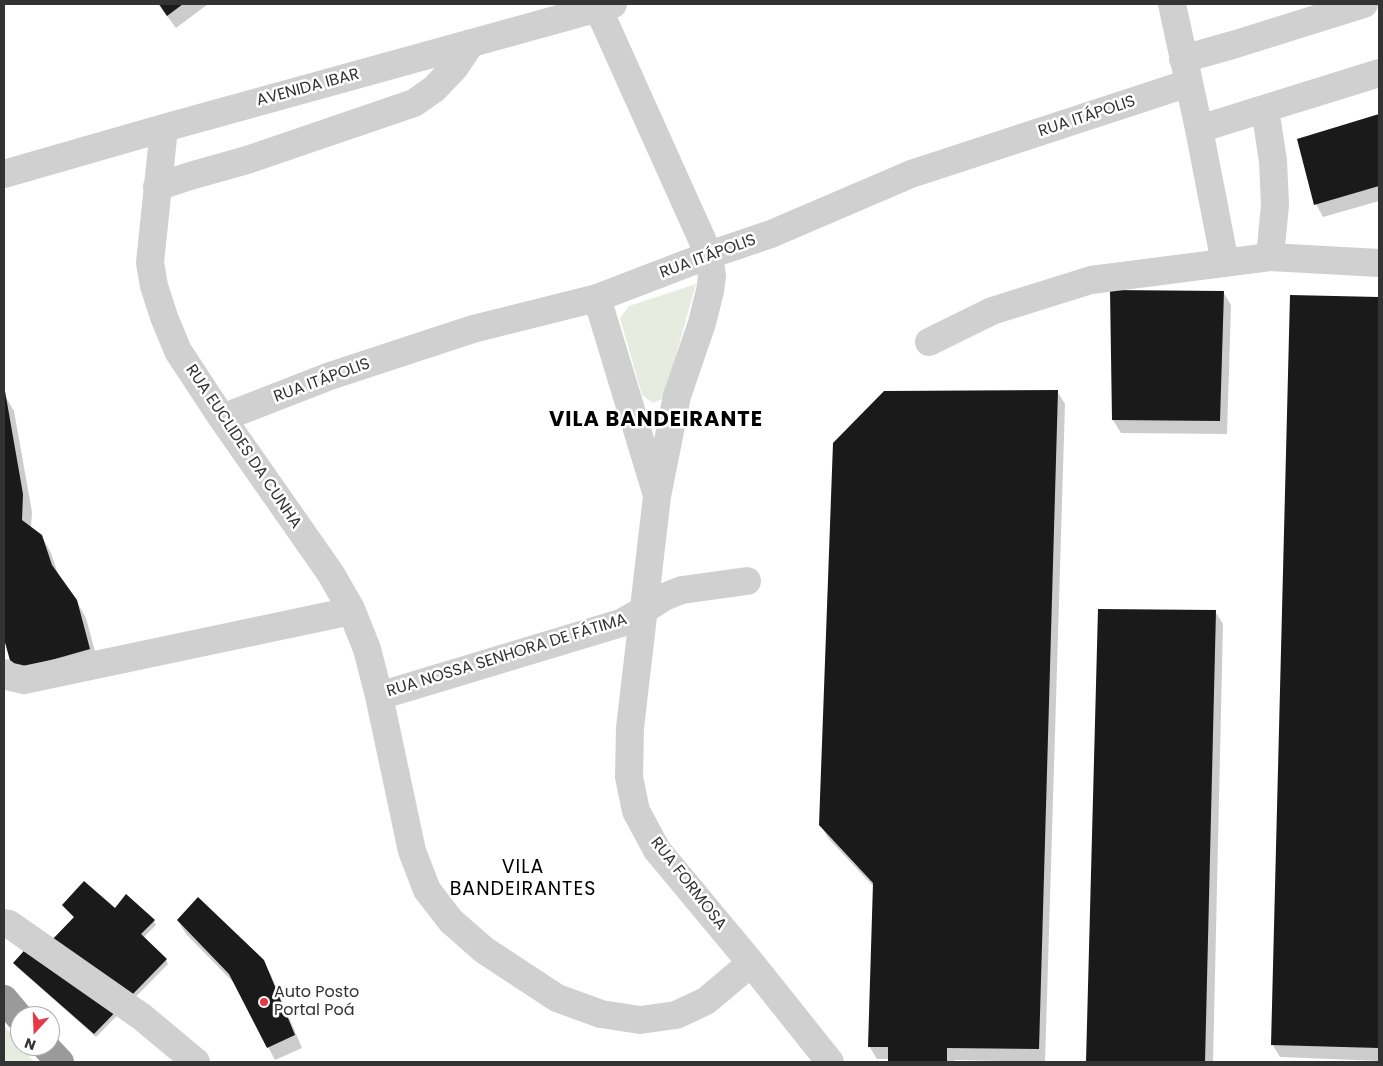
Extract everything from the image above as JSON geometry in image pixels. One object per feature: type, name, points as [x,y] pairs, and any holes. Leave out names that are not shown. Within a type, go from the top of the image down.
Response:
[{"type":"street","points":[[1172,4],[1225,263]]},
{"type":"street","name":"RUA ITÁPOLIS","points":[[222,418],[330,376],[473,329],[597,298],[709,255],[771,234],[911,174],[1364,4]]},
{"type":"street","name":"AVENIDA IBAR","points":[[4,174],[605,6]]},
{"type":"street","name":"RUA FORMOSA","points":[[605,6],[709,255],[712,276],[702,323],[677,396],[657,496],[630,728],[629,777],[636,811],[656,850],[751,962],[830,1062]]},
{"type":"street","points":[[157,187],[257,156],[414,103],[434,89],[455,67],[471,43]]},
{"type":"street","points":[[1199,129],[1379,73]]},
{"type":"street","points":[[1265,109],[1273,161],[1275,204],[1270,257]]},
{"type":"street","name":"RUA EUCLIDES DA CUNHA","points":[[164,128],[150,263],[154,286],[164,317],[178,351],[222,418],[331,574],[351,609],[367,649],[412,851],[427,890],[451,921],[484,950],[557,998],[601,1014],[640,1020],[676,1015],[706,1001],[751,962]]},
{"type":"street","points":[[929,342],[992,311],[1091,280],[1270,257],[1379,262]]},
{"type":"street","name":"RUA FORMOSA","points":[[597,298],[657,496]]},
{"type":"street","name":"RUA NOSSA SENHORA DE FÁTIMA","points":[[379,696],[621,623],[664,597],[682,590],[747,581]]},
{"type":"street","points":[[4,673],[7,676],[24,680],[337,614],[351,609]]},
{"type":"street","points":[[4,923],[9,924],[142,1017],[196,1062]]},
{"type":"shaded area","points":[[696,284],[664,398],[653,403],[642,395],[620,318],[629,306]]},
{"type":"shaded area","points":[[4,1025],[10,1032],[10,1056],[29,1056],[34,1062],[4,1062]]},
{"type":"building","points":[[159,4],[183,4],[167,16]]},
{"type":"building","points":[[1379,114],[1379,186],[1314,205],[1297,139]]},
{"type":"building","points":[[1110,290],[1224,291],[1220,421],[1112,420]]},
{"type":"building","points":[[1290,295],[1379,297],[1379,1048],[1271,1045]]},
{"type":"building","points":[[1058,390],[1039,1049],[947,1048],[947,1062],[888,1062],[888,1047],[868,1047],[873,883],[819,825],[833,443],[884,391]]},
{"type":"building","points":[[4,391],[23,494],[22,520],[42,535],[52,565],[77,600],[90,649],[13,671],[4,639]]},
{"type":"building","points":[[1098,609],[1216,610],[1205,1062],[1086,1062]]},
{"type":"building","points":[[84,881],[115,908],[126,894],[155,920],[141,934],[167,959],[94,1034],[13,963],[40,933],[50,942],[74,917],[62,905]]},
{"type":"building","points":[[198,897],[264,960],[295,1035],[267,1048],[229,974],[177,920]]},
{"type":"place","name":"Auto Posto Portal Poá","points":[[264,1002]]},
{"type":"district","name":"VILA BANDEIRANTE","points":[[656,421]]},
{"type":"district","name":"VILA BANDEIRANTES","points":[[523,879]]}]
